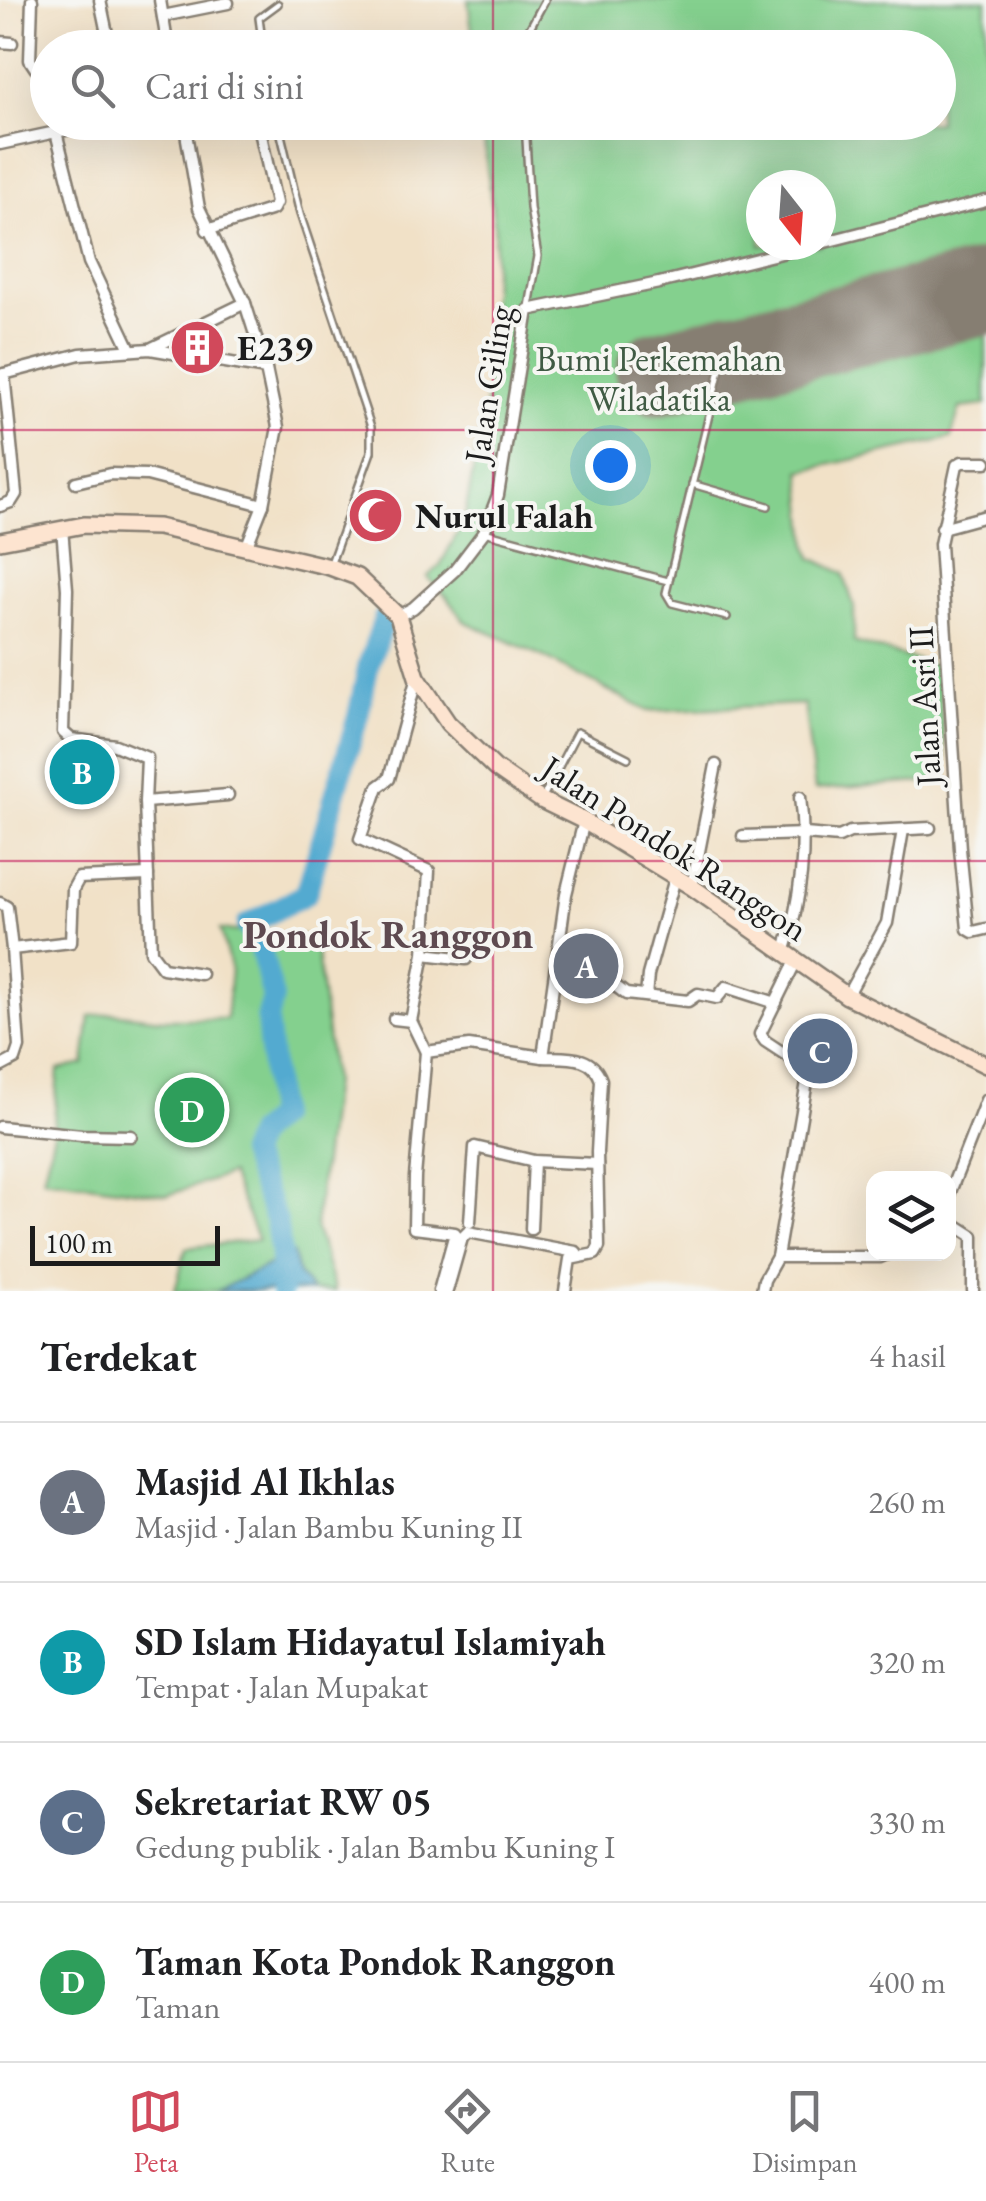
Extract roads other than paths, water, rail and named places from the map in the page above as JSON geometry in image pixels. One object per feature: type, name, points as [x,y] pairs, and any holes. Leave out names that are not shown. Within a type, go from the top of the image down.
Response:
[{"type":"street","points":[[31,30],[32,0]]},
{"type":"street","points":[[100,0],[106,30]]},
{"type":"street","points":[[160,0],[165,30]]},
{"type":"street","points":[[163,16],[228,3]]},
{"type":"street","points":[[0,144],[30,138]]},
{"type":"street","points":[[58,140],[89,262],[130,350]]},
{"type":"street","points":[[187,140],[199,208],[245,302],[278,427],[263,506],[246,548]]},
{"type":"street","points":[[207,230],[273,208],[276,203],[262,140]]},
{"type":"street","points":[[836,239],[986,201]]},
{"type":"street","points":[[528,310],[752,260]]},
{"type":"street","points":[[150,349],[245,302]]},
{"type":"street","name":"Jalan Giling","points":[[398,616],[413,608],[455,570],[484,532],[498,496],[528,310]]},
{"type":"street","points":[[0,506],[12,502],[16,494],[2,375],[80,354],[150,349],[266,370]]},
{"type":"street","name":"Jalan Asri II","points":[[986,462],[959,463],[940,544],[968,929],[986,929]]},
{"type":"street","points":[[76,482],[110,474],[147,474],[263,506]]},
{"type":"street","points":[[942,528],[986,516]]},
{"type":"street","points":[[0,542],[62,528],[158,526],[357,577],[398,616]]},
{"type":"street","points":[[62,528],[67,590],[63,732],[71,738],[115,746],[147,758],[151,952],[164,968],[201,974]]},
{"type":"street","name":"Jalan Pondok Ranggon","points":[[398,616],[416,677],[468,745],[541,800],[584,821],[692,887],[847,996],[986,1065]]},
{"type":"street","points":[[416,677],[389,780],[378,788],[360,839],[429,871],[424,954],[411,1021],[426,1052],[414,1228],[455,1233],[438,1291]]},
{"type":"street","points":[[692,887],[716,765]]},
{"type":"street","points":[[145,802],[228,795]]},
{"type":"street","points":[[762,1291],[776,1257],[809,1070],[760,1034],[792,964],[805,834],[800,797]]},
{"type":"street","points":[[543,1057],[566,894],[584,821]]},
{"type":"street","points":[[743,836],[839,837],[850,832],[930,828]]},
{"type":"street","points":[[847,996],[886,923],[903,830]]},
{"type":"street","points":[[12,948],[71,942],[73,890],[80,878],[148,875]]},
{"type":"street","points":[[646,996],[648,975],[675,878]]},
{"type":"street","points":[[0,903],[8,913],[19,1047],[16,1059],[0,1067]]},
{"type":"street","points":[[424,954],[466,958]]},
{"type":"street","points":[[556,980],[610,982],[626,994],[688,1001],[698,994],[717,998],[726,988],[776,1003]]},
{"type":"street","points":[[394,1019],[411,1021]]},
{"type":"street","points":[[426,1052],[469,1046],[579,1058],[597,1070],[601,1094],[597,1164],[599,1247],[595,1254],[570,1259],[566,1291]]},
{"type":"street","points":[[956,1177],[986,1100]]},
{"type":"street","points":[[0,1126],[131,1136]]},
{"type":"street","points":[[448,1291],[462,1238],[469,1227],[475,1147],[534,1161],[597,1164]]},
{"type":"street","points":[[531,1229],[534,1161]]},
{"type":"street","points":[[956,1225],[973,1236],[973,1291]]},
{"type":"street","points":[[469,1227],[578,1255]]},
{"type":"street","points":[[776,1257],[866,1257]]},
{"type":"lane","points":[[529,30],[545,0]]},
{"type":"lane","points":[[261,30],[259,18],[278,4]]},
{"type":"lane","points":[[282,140],[300,214],[372,426],[370,452],[330,568]]},
{"type":"lane","name":"Jalan Giling","points":[[526,140],[530,208],[538,256],[528,310]]},
{"type":"lane","points":[[723,357],[666,593],[672,604],[728,617]]},
{"type":"lane","points":[[692,484],[768,506]]},
{"type":"lane","points":[[484,532],[668,581]]},
{"type":"lane","points":[[541,800],[577,732],[628,758]]},
{"type":"water","points":[[293,1253],[298,1274],[312,1291],[217,1291]]},
{"type":"waterway","points":[[281,1291],[276,1221],[249,1153],[258,1133],[277,1117],[267,1019],[273,998],[260,945],[247,925],[306,894],[384,619]]},
{"type":"place","name":"E239","points":[[198,347]]},
{"type":"place","name":"Nurul Falah","points":[[376,515]]},
{"type":"place","name":"SD Islam Hidayatul Islamiyah","points":[[82,772]]},
{"type":"place","name":"Masjid Al Ikhlas","points":[[586,966]]},
{"type":"place","name":"Sekretariat RW 05","points":[[820,1051]]},
{"type":"place","name":"Taman Kota Pondok Ranggon","points":[[192,1110]]},
{"type":"district","name":"Pondok Ranggon","points":[[388,934]]},
{"type":"park label","name":"Bumi Perkemahan Wiladatika","points":[[659,378]]}]
